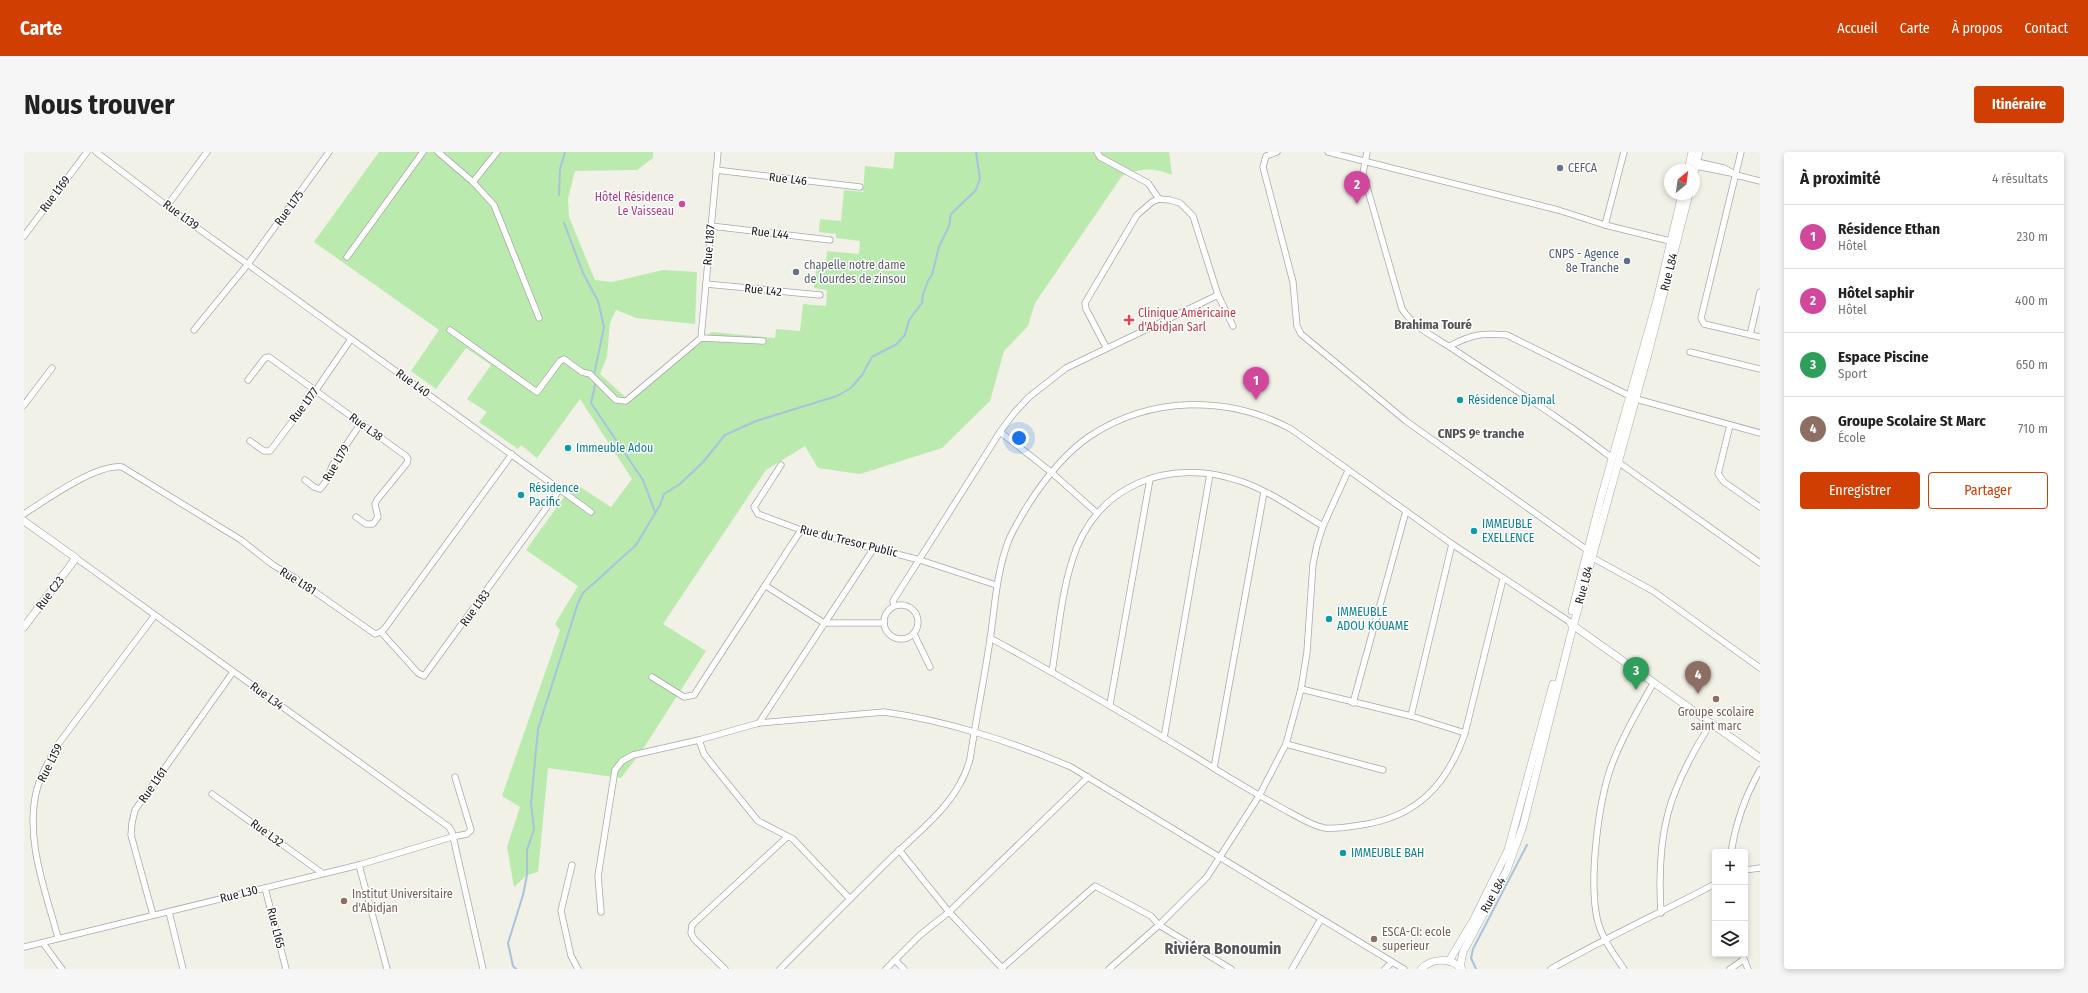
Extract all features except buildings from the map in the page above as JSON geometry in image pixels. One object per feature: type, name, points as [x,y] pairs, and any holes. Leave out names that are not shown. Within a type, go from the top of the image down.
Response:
[{"type":"street","name":"Rue L169","points":[[24,236],[87,152]]},
{"type":"street","name":"Rue L139","points":[[96,152],[267,278]]},
{"type":"street","points":[[168,206],[207,152]]},
{"type":"street","name":"Rue L175","points":[[194,330],[248,264],[329,152]]},
{"type":"street","points":[[347,257],[423,152]]},
{"type":"street","points":[[438,152],[473,182],[497,211],[539,318]]},
{"type":"street","points":[[473,182],[497,152]]},
{"type":"street","name":"Rue L187","points":[[701,338],[718,152]]},
{"type":"street","points":[[1097,152],[1100,157],[1148,183],[1159,199]]},
{"type":"street","points":[[1277,152],[1266,156],[1263,167],[1293,282],[1297,326],[1301,334],[1406,422],[1588,550]]},
{"type":"street","points":[[1328,152],[1558,210],[1605,225],[1674,242]]},
{"type":"street","points":[[1367,152],[1363,172],[1402,309],[1419,328],[1450,346],[1615,460],[1760,564]]},
{"type":"street","points":[[1605,225],[1624,152]]},
{"type":"street","points":[[1689,164],[1692,152]]},
{"type":"street","points":[[1697,164],[1699,152]]},
{"type":"street","points":[[1741,152],[1734,174],[1701,318],[1704,324],[1760,338]]},
{"type":"street","points":[[1700,168],[1734,174],[1760,181]]},
{"type":"street","name":"Rue L46","points":[[716,170],[860,187]]},
{"type":"street","points":[[1106,347],[1086,309],[1085,303],[1137,215],[1152,202],[1159,199],[1180,203],[1194,216],[1218,295],[1233,326]]},
{"type":"street","name":"Rue L84","points":[[1674,242],[1681,200]]},
{"type":"street","name":"Rue L84","points":[[1461,968],[1463,952],[1507,870],[1518,841],[1588,550],[1633,398],[1674,242],[1687,200]]},
{"type":"street","name":"Rue L44","points":[[711,226],[830,240]]},
{"type":"street","name":"Rue L40","points":[[267,278],[592,512]]},
{"type":"street","name":"Rue L42","points":[[706,284],[820,296]]},
{"type":"street","points":[[1750,335],[1760,292]]},
{"type":"street","points":[[894,606],[906,606],[916,612],[919,623],[914,634],[904,640],[898,639],[888,633],[884,622],[887,613],[894,606],[894,601],[1000,432],[1014,413],[1048,381],[1066,368],[1106,347],[1218,295]]},
{"type":"street","points":[[450,330],[535,392],[540,391],[560,361],[564,359],[582,372],[590,374],[616,400],[622,401],[626,401],[701,338],[763,341]]},
{"type":"street","points":[[1450,346],[1473,335],[1487,333],[1507,335],[1633,398],[1760,433]]},
{"type":"street","name":"Rue L177","points":[[250,441],[264,451],[270,451],[316,390],[351,339]]},
{"type":"street","points":[[1690,352],[1760,369]]},
{"type":"street","name":"Rue L38","points":[[248,380],[265,358],[269,357],[361,423],[408,459],[407,463],[377,500],[375,504],[378,518],[373,524],[366,524],[356,517]]},
{"type":"street","points":[[24,405],[52,368]]},
{"type":"street","points":[[780,969],[899,850],[938,815],[959,786],[968,769],[990,638],[996,585],[1009,541],[1018,522],[1051,472],[1090,436],[1119,421],[1144,411],[1168,406],[1196,404],[1223,406],[1270,418],[1291,430],[1348,472],[1571,624],[1760,758]]},
{"type":"street","name":"Rue L179","points":[[305,480],[316,489],[320,489],[327,480],[332,466],[361,423]]},
{"type":"street","points":[[1730,425],[1718,474],[1724,482],[1760,506]]},
{"type":"street","points":[[1000,432],[1051,472],[1097,513]]},
{"type":"street","points":[[381,632],[512,454]]},
{"type":"street","name":"Rue L84","points":[[1449,961],[1474,919],[1508,850],[1591,557],[1615,460]]},
{"type":"street","name":"Rue du Tresor Public","points":[[781,464],[754,507],[758,514],[801,530],[920,560],[996,585]]},
{"type":"street","name":"Rue L181","points":[[24,514],[72,484],[100,470],[114,466],[122,467],[241,540],[273,565],[310,588],[368,630],[375,634],[381,632]]},
{"type":"street","points":[[1052,672],[1072,559],[1087,528],[1097,513],[1118,495],[1150,479],[1175,472],[1210,474],[1244,483],[1264,492],[1323,526]]},
{"type":"street","points":[[1113,968],[1207,877],[1259,796],[1286,744],[1301,689],[1307,652],[1313,564],[1323,526],[1348,472]]},
{"type":"street","points":[[1164,738],[1210,474]]},
{"type":"street","points":[[1110,704],[1150,479]]},
{"type":"street","name":"Rue L183","points":[[381,632],[418,673],[424,676],[560,489]]},
{"type":"street","points":[[1214,768],[1264,492]]},
{"type":"street","points":[[1353,703],[1406,511]]},
{"type":"street","points":[[24,521],[76,558]]},
{"type":"street","points":[[652,677],[684,697],[694,695],[801,530]]},
{"type":"street","points":[[1411,716],[1452,544]]},
{"type":"street","points":[[759,723],[874,548]]},
{"type":"street","points":[[1591,557],[1652,591],[1760,668]]},
{"type":"street","name":"Rue L34","points":[[76,558],[445,823],[452,832],[452,836]]},
{"type":"street","name":"Rue C23","points":[[24,627],[76,558]]},
{"type":"street","points":[[990,638],[1110,704],[1259,796],[1308,822],[1324,828],[1342,829],[1379,823],[1398,816],[1418,804],[1435,789],[1447,774],[1458,754],[1465,733],[1503,579]]},
{"type":"street","points":[[766,586],[824,624],[884,622]]},
{"type":"street","name":"Rue L159","points":[[58,938],[34,844],[34,807],[43,770],[56,748],[155,615]]},
{"type":"street","points":[[914,634],[930,667]]},
{"type":"street","name":"Rue L161","points":[[153,915],[131,835],[135,810],[234,672]]},
{"type":"street","points":[[1624,969],[1604,939],[1597,918],[1594,874],[1596,843],[1605,787],[1623,740],[1654,682]]},
{"type":"street","points":[[1301,689],[1353,703],[1411,716],[1465,733]]},
{"type":"street","points":[[601,912],[598,876],[615,770],[622,761],[633,755],[699,740],[759,723],[884,712],[900,714],[974,733],[1049,758],[1071,767],[1218,858],[1404,969]]},
{"type":"street","points":[[1661,913],[1658,875],[1664,824],[1674,791],[1683,770],[1712,723]]},
{"type":"street","points":[[699,740],[704,754],[711,764],[758,821],[793,839],[850,899]]},
{"type":"street","points":[[1286,744],[1383,770]]},
{"type":"street","points":[[1731,849],[1744,800],[1760,770]]},
{"type":"street","name":"Rue L30","points":[[24,947],[359,865],[452,836],[467,834],[471,830],[454,777]]},
{"type":"street","points":[[886,969],[949,912],[1088,777]]},
{"type":"street","name":"Rue L32","points":[[212,794],[322,873]]},
{"type":"street","points":[[452,836],[483,969]]},
{"type":"street","points":[[725,969],[694,938],[691,932],[692,926],[787,837]]},
{"type":"street","points":[[899,850],[949,912],[1002,969],[1095,886],[1151,916],[1159,925],[1231,969]]},
{"type":"street","points":[[359,865],[387,969]]},
{"type":"street","points":[[572,865],[561,911],[571,956],[578,969]]},
{"type":"street","points":[[1748,870],[1760,868]]},
{"type":"street","points":[[1551,969],[1604,939],[1661,913],[1713,885]]},
{"type":"street","name":"Rue L165","points":[[265,888],[286,969]]},
{"type":"street","points":[[169,912],[183,969]]},
{"type":"street","points":[[1292,969],[1321,919]]},
{"type":"street","points":[[43,942],[62,969]]},
{"type":"street","points":[[1730,969],[1742,957],[1748,969]]},
{"type":"street","points":[[895,960],[904,969]]},
{"type":"street","points":[[1420,969],[1439,960],[1449,961],[1461,968]]},
{"type":"street","points":[[1385,969],[1392,962]]},
{"type":"green space","points":[[379,152],[653,152],[653,158],[637,170],[575,171],[568,199],[569,217],[595,280],[612,282],[663,270],[697,272],[695,324],[636,318],[616,310],[610,323],[607,357],[600,374],[627,399],[694,343],[712,332],[775,338],[776,329],[800,331],[803,304],[826,306],[827,290],[814,288],[817,262],[826,263],[827,251],[859,254],[860,241],[836,238],[836,234],[819,232],[820,219],[841,221],[844,190],[863,192],[865,166],[893,169],[895,152],[1169,152],[1172,175],[1152,170],[1141,170],[1122,176],[1035,303],[1028,326],[1004,351],[990,401],[942,448],[860,474],[818,468],[805,446],[766,470],[663,624],[706,651],[641,752],[621,778],[548,768],[538,872],[527,875],[514,887],[507,847],[520,807],[502,796],[560,630],[555,624],[578,586],[526,550],[574,483],[611,507],[632,479],[580,399],[537,458],[521,445],[518,449],[479,422],[487,412],[467,399],[491,365],[466,348],[436,389],[411,371],[439,330],[314,242]]},
{"type":"waterway","points":[[559,195],[560,169],[565,152]]},
{"type":"waterway","points":[[516,969],[513,966],[508,943],[523,895],[527,875],[527,850],[534,829],[531,803],[538,729],[578,603],[583,593],[636,545],[660,505],[664,494],[680,484],[703,462],[725,435],[756,421],[837,396],[851,388],[862,375],[872,357],[897,344],[905,335],[909,320],[922,303],[923,294],[932,275],[939,247],[949,226],[951,214],[976,190],[980,179],[976,152]]},
{"type":"waterway","points":[[564,223],[583,273],[598,301],[604,327],[594,375]]},
{"type":"waterway","points":[[596,381],[591,403],[643,480],[655,512]]},
{"type":"waterway","points":[[1476,969],[1471,958],[1473,949],[1527,845]]},
{"type":"place","name":"CEFCA","points":[[1560,168]]},
{"type":"place","name":"Hôtel Résidence Le Vaisseau","points":[[682,204]]},
{"type":"place","name":"Hôtel saphir","points":[[1357,204]]},
{"type":"place","name":"CNPS - Agence 8e Tranche","points":[[1627,261]]},
{"type":"place","name":"chapelle notre dame de lourdes de zinsou","points":[[796,272]]},
{"type":"place","name":"Clinique Américaine d'Abidjan Sarl","points":[[1129,320]]},
{"type":"place","name":"Résidence Ethan","points":[[1256,400]]},
{"type":"place","name":"Résidence Djamal","points":[[1460,400]]},
{"type":"place","name":"Immeuble Adou","points":[[568,448]]},
{"type":"place","name":"Résidence Pacific","points":[[521,495]]},
{"type":"place","name":"IMMEUBLE EXELLENCE","points":[[1474,531]]},
{"type":"place","name":"IMMEUBLE ADOU KOUAME","points":[[1329,619]]},
{"type":"place","name":"Espace Piscine","points":[[1636,690]]},
{"type":"place","name":"Groupe Scolaire St Marc","points":[[1698,694]]},
{"type":"place","name":"Groupe scolaire saint marc","points":[[1716,699]]},
{"type":"place","name":"IMMEUBLE BAH","points":[[1343,853]]},
{"type":"place","name":"Institut Universitaire d'Abidjan","points":[[344,901]]},
{"type":"place","name":"ESCA-CI: ecole superieur","points":[[1374,939]]},
{"type":"district","name":"Brahima Touré","points":[[1433,324]]},
{"type":"district","name":"CNPS 9ᵉ tranche","points":[[1481,433]]},
{"type":"district","name":"Riviéra Bonoumin","points":[[1223,948]]}]
